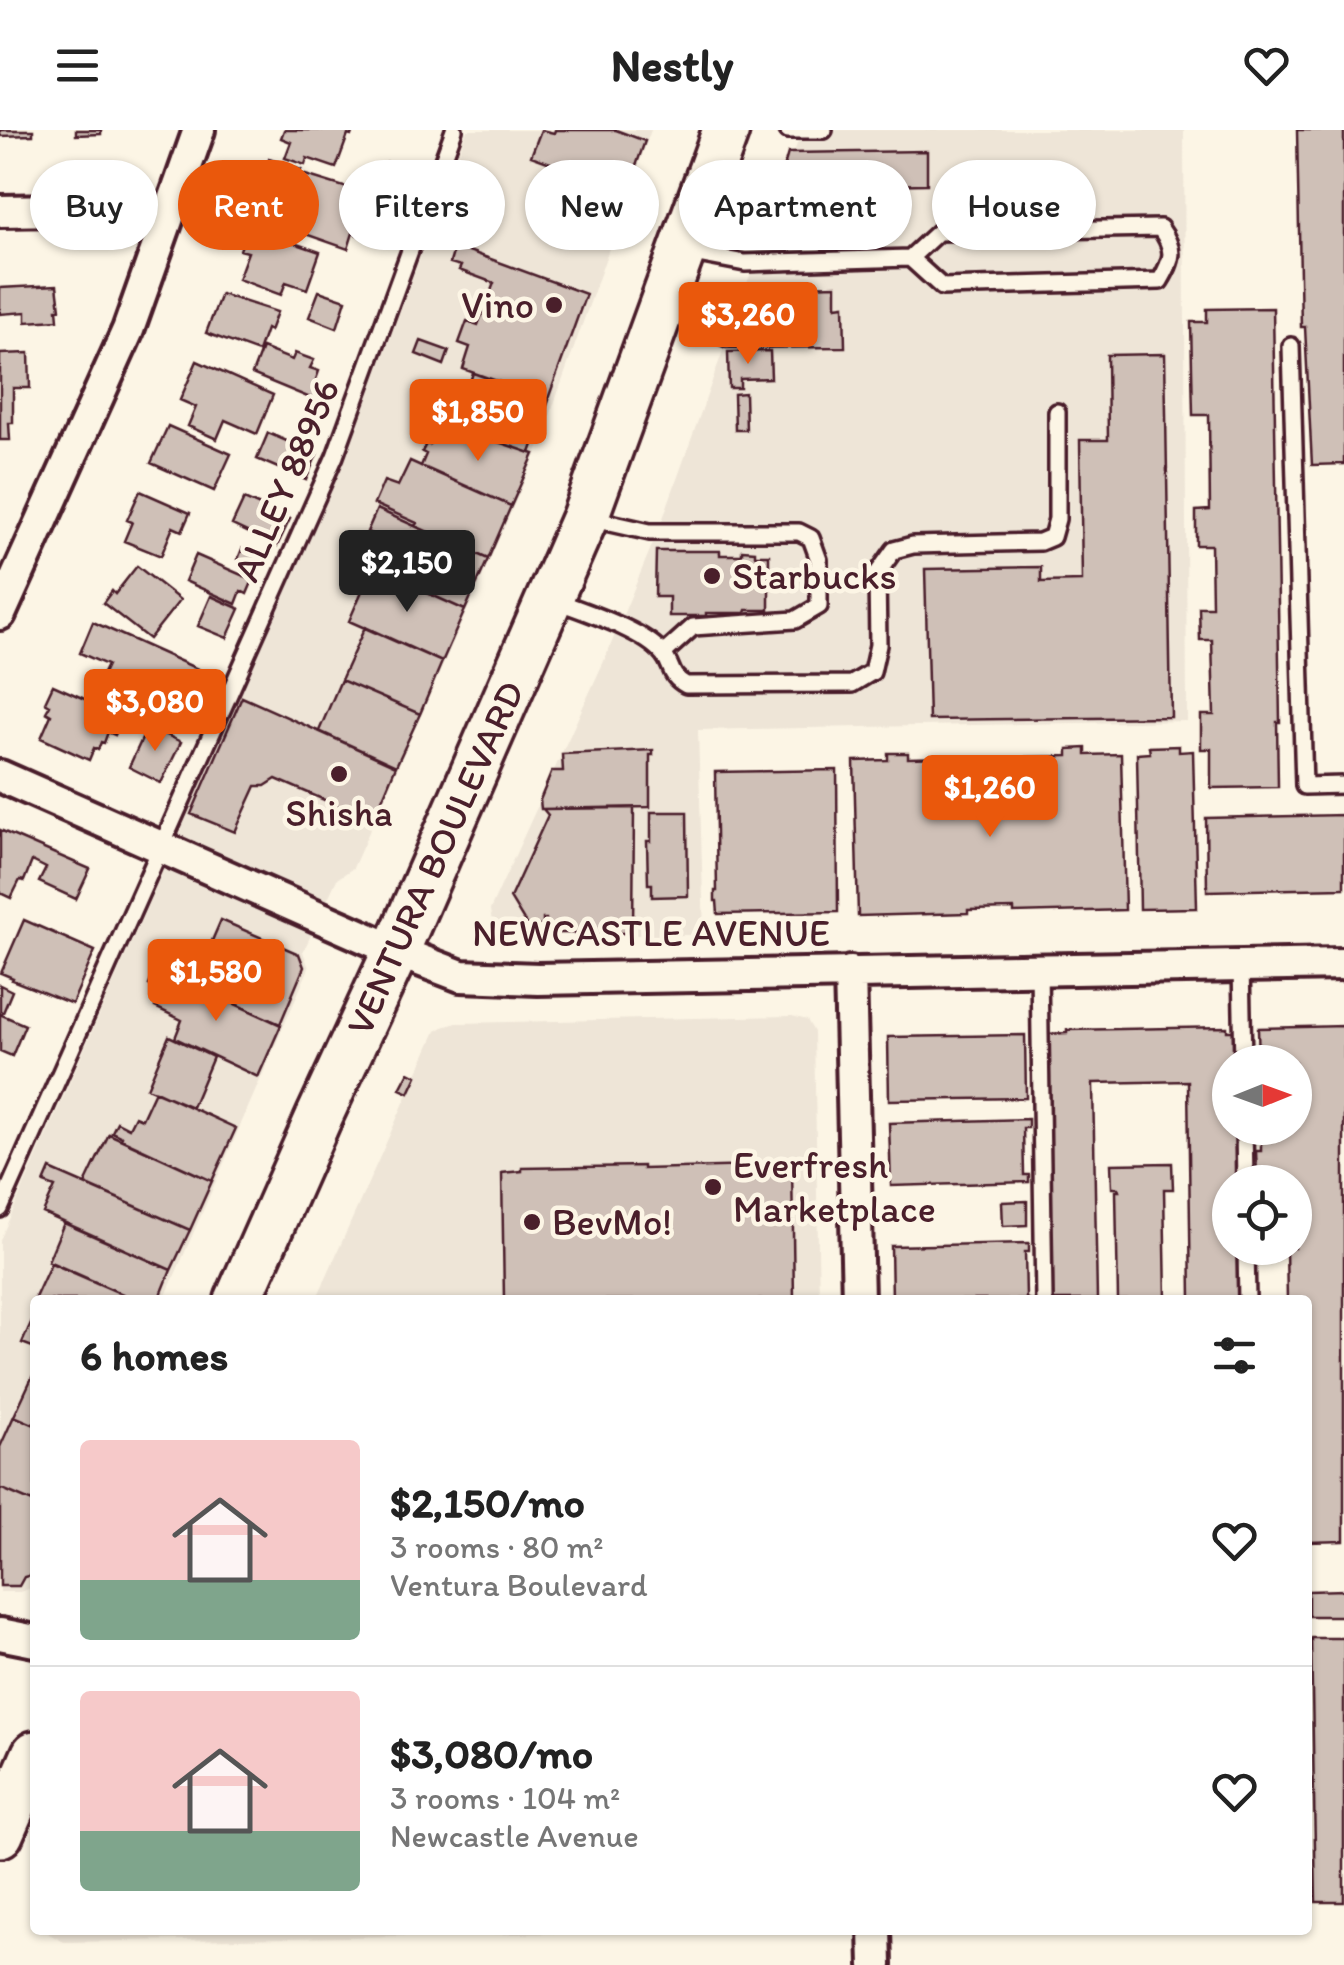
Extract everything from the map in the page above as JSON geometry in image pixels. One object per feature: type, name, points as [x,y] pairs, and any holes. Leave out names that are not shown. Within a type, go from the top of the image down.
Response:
[{"type":"main road","name":"VENTURA BOULEVARD","points":[[240,1295],[396,951],[584,517],[726,130]]},
{"type":"main road","points":[[0,1834],[30,1765]]},
{"type":"street","points":[[0,614],[128,330],[199,130]]},
{"type":"street","points":[[0,211],[123,209],[168,218]]},
{"type":"street","name":"NEWCASTLE AVENUE","points":[[0,776],[461,976],[1344,964]]},
{"type":"street","points":[[850,972],[858,1295]]},
{"type":"street","points":[[0,1634],[30,1640]]},
{"type":"street","points":[[874,1935],[876,1965]]},
{"type":"lane","name":"ALLEY 88956","points":[[0,1209],[335,456],[454,130]]},
{"type":"lane","points":[[788,130],[824,130]]},
{"type":"lane","points":[[683,252],[745,262],[910,258],[938,232],[1160,228],[1171,243],[1171,263],[1160,282],[942,287],[910,258]]},
{"type":"lane","points":[[1291,346],[1304,786],[1344,785]]},
{"type":"lane","points":[[550,598],[636,634],[663,654],[674,678],[686,685],[852,684],[872,672],[878,645],[877,574],[894,550],[913,545],[1040,542],[1052,537],[1057,519],[1056,412]]},
{"type":"lane","points":[[584,517],[650,532],[799,532],[811,538],[819,560],[819,606],[796,620],[693,627],[663,654]]},
{"type":"lane","points":[[1241,966],[1243,1045]]},
{"type":"lane","points":[[1040,969],[1044,1295]]},
{"type":"lane","points":[[1246,1265],[1246,1295]]},
{"type":"shaded area","points":[[467,130],[651,130],[640,160],[525,160],[525,250],[609,250],[536,455],[353,868],[337,879],[303,952],[309,968],[166,1295],[30,1295],[30,1589],[19,1592],[0,1592],[0,1240],[348,452],[423,250],[505,250],[505,160],[456,160]]},
{"type":"shaded area","points":[[802,130],[1184,130],[1187,721],[698,730],[704,935],[503,935],[493,927],[490,910],[604,661],[662,521],[759,250],[912,250],[912,160],[791,160]]},
{"type":"shaded area","points":[[792,1016],[807,1020],[814,1032],[819,1295],[318,1295],[436,1031],[457,1023]]},
{"type":"shaded area","points":[[51,1935],[460,1935],[64,1942]]},
{"type":"building","points":[[0,130],[33,130],[33,135],[0,136]]},
{"type":"building","points":[[76,130],[101,130],[101,134],[76,135]]},
{"type":"building","points":[[284,130],[353,130],[336,168],[319,160],[285,158],[291,142],[281,138]]},
{"type":"building","points":[[541,130],[616,130],[645,141],[638,160],[542,160],[531,156]]},
{"type":"building","points":[[1297,130],[1344,130],[1344,464],[1312,465],[1305,327],[1301,327]]},
{"type":"building","points":[[927,151],[927,184],[912,184],[912,160],[786,160],[788,153]]},
{"type":"building","points":[[319,179],[339,185],[339,246],[319,239]]},
{"type":"building","points":[[240,250],[320,252],[307,289],[286,282],[281,295],[238,279],[248,252]]},
{"type":"building","points":[[454,250],[466,250],[586,294],[548,399],[463,369],[470,347],[459,343],[467,321],[478,325],[494,283],[450,263]]},
{"type":"building","points":[[57,285],[58,320],[26,322],[26,312],[0,314],[0,288]]},
{"type":"building","points":[[836,285],[836,306],[844,305],[845,347],[719,345],[730,313],[748,304],[744,297],[771,295],[771,287]]},
{"type":"building","points":[[319,291],[346,300],[337,328],[309,317]]},
{"type":"building","points":[[221,294],[277,312],[258,352],[206,333]]},
{"type":"building","points":[[1273,308],[1278,787],[1211,788],[1211,749],[1201,749],[1201,715],[1214,715],[1212,640],[1200,640],[1199,607],[1212,607],[1211,545],[1196,545],[1196,511],[1210,510],[1209,415],[1193,415],[1191,322],[1207,322],[1207,309]]},
{"type":"building","points":[[421,341],[449,351],[444,365],[416,354]]},
{"type":"building","points":[[262,348],[292,360],[295,353],[314,360],[310,368],[319,371],[314,385],[320,387],[315,400],[252,374]]},
{"type":"building","points":[[770,351],[771,378],[740,379],[740,388],[729,388],[728,352]]},
{"type":"building","points":[[29,353],[30,388],[13,388],[10,440],[0,440],[0,354]]},
{"type":"building","points":[[1165,354],[1171,717],[929,720],[925,569],[1041,567],[1041,582],[1082,581],[1080,440],[1108,440],[1107,355]]},
{"type":"building","points":[[197,361],[273,395],[257,434],[225,420],[217,439],[188,426],[196,407],[180,400]]},
{"type":"building","points":[[473,373],[549,400],[530,453],[454,426]]},
{"type":"building","points":[[745,393],[746,430],[735,430],[734,394]]},
{"type":"building","points":[[168,426],[231,454],[214,491],[151,463]]},
{"type":"building","points":[[440,426],[483,444],[486,438],[534,454],[511,506],[421,466],[426,454],[422,452]]},
{"type":"building","points":[[268,433],[317,454],[306,480],[257,459]]},
{"type":"building","points":[[410,461],[511,506],[488,559],[374,504],[384,481],[398,486]]},
{"type":"building","points":[[140,491],[190,513],[182,531],[173,527],[161,556],[124,541],[132,522],[127,520]]},
{"type":"building","points":[[244,499],[290,519],[277,546],[232,525]]},
{"type":"building","points":[[377,509],[488,559],[465,610],[414,587],[422,568],[400,558],[404,549],[367,532]]},
{"type":"building","points":[[242,549],[263,558],[258,569],[238,559]]},
{"type":"building","name":"Starbucks","points":[[742,550],[769,555],[769,610],[669,616],[669,597],[655,597],[656,551],[742,555]]},
{"type":"building","points":[[196,555],[253,580],[247,594],[241,591],[236,604],[185,581]]},
{"type":"building","points":[[137,566],[180,600],[149,639],[103,603]]},
{"type":"building","points":[[372,568],[465,610],[442,662],[349,621]]},
{"type":"building","points":[[211,596],[240,609],[227,638],[198,626]]},
{"type":"building","points":[[93,622],[202,671],[175,731],[93,694],[107,665],[80,653]]},
{"type":"building","points":[[365,627],[442,662],[420,714],[341,680]]},
{"type":"building","points":[[341,680],[420,714],[396,766],[319,731]]},
{"type":"building","points":[[53,685],[123,716],[115,735],[108,732],[89,760],[41,738],[51,715],[46,712],[50,705],[45,702]]},
{"type":"building","points":[[242,697],[396,766],[373,821],[276,779],[256,786],[235,832],[191,814]]},
{"type":"building","points":[[148,726],[181,742],[161,783],[129,767]]},
{"type":"building","points":[[1179,746],[1179,752],[1193,751],[1197,908],[1140,909],[1137,754],[1150,753],[1149,747]]},
{"type":"building","points":[[1086,748],[1086,755],[1121,754],[1125,910],[968,910],[858,916],[854,761],[888,760],[888,753],[908,753],[908,758],[950,757],[947,813],[962,813],[961,798],[982,797],[982,802],[1011,802],[1011,811],[1032,811],[1026,757],[1068,756],[1068,749]]},
{"type":"building","points":[[653,750],[650,807],[541,809],[540,800],[552,771],[563,771],[562,754]]},
{"type":"building","points":[[837,770],[838,912],[718,914],[715,772]]},
{"type":"building","points":[[634,808],[633,933],[547,933],[546,919],[543,926],[527,926],[510,898],[548,815],[543,809]]},
{"type":"building","points":[[651,812],[687,812],[688,896],[652,897],[647,841],[651,841]]},
{"type":"building","points":[[1344,815],[1344,888],[1207,891],[1206,818]]},
{"type":"building","points":[[0,830],[90,869],[76,899],[39,882],[46,868],[32,861],[11,898],[0,893]]},
{"type":"building","points":[[24,920],[95,951],[72,1004],[1,973]]},
{"type":"building","points":[[221,920],[299,954],[304,967],[280,1024],[193,985],[203,960],[192,955],[197,945],[208,950]]},
{"type":"building","points":[[156,968],[281,1025],[258,1077],[175,1038],[182,1020],[155,1007],[160,990],[149,985]]},
{"type":"building","points":[[0,985],[12,991],[2,1015],[25,1025],[12,1056],[0,1051]]},
{"type":"building","points":[[1344,1026],[1344,1541],[1312,1542],[1312,1295],[1287,1295],[1286,1265],[1312,1265],[1312,1165],[1257,1165],[1256,1151],[1261,1151],[1261,1145],[1312,1145],[1312,1045],[1258,1045],[1258,1028]]},
{"type":"building","points":[[1227,1027],[1227,1031],[1235,1031],[1235,1045],[1212,1045],[1212,1145],[1237,1145],[1238,1165],[1212,1165],[1212,1265],[1239,1265],[1240,1295],[1191,1295],[1188,1081],[1093,1083],[1097,1295],[1049,1295],[1044,1034]]},
{"type":"building","points":[[1025,1035],[1026,1098],[889,1100],[888,1037]]},
{"type":"building","points":[[169,1036],[213,1057],[192,1107],[147,1088]]},
{"type":"building","points":[[409,1072],[417,1076],[409,1093],[400,1089]]},
{"type":"building","points":[[155,1091],[236,1128],[212,1181],[112,1132],[117,1122],[129,1128],[135,1116],[142,1119]]},
{"type":"building","points":[[1028,1119],[1028,1128],[1023,1128],[1024,1175],[1029,1175],[1029,1182],[891,1186],[889,1123]]},
{"type":"building","points":[[109,1134],[212,1181],[190,1230],[85,1184]]},
{"type":"building","points":[[1172,1163],[1173,1189],[1164,1189],[1166,1295],[1118,1295],[1119,1191],[1112,1188],[1111,1164]]},
{"type":"building","points":[[792,1165],[794,1295],[504,1295],[502,1173],[522,1168]]},
{"type":"building","points":[[50,1169],[190,1230],[171,1270],[43,1213],[55,1187],[44,1183]]},
{"type":"building","points":[[1027,1201],[1027,1225],[1003,1226],[1002,1202]]},
{"type":"building","points":[[64,1223],[171,1270],[161,1295],[125,1295],[48,1261]]},
{"type":"building","points":[[1029,1243],[1029,1252],[1025,1252],[1026,1295],[892,1295],[891,1246]]},
{"type":"building","points":[[51,1263],[125,1295],[36,1295]]},
{"type":"building","points":[[30,1325],[30,1346],[22,1343]]},
{"type":"building","points":[[30,1382],[30,1423],[14,1416]]},
{"type":"building","points":[[14,1416],[30,1423],[30,1501],[0,1488],[0,1447]]},
{"type":"building","points":[[0,1488],[30,1501],[30,1575],[19,1586],[0,1586]]},
{"type":"building","points":[[1344,1590],[1344,1616],[1312,1616],[1312,1591]]},
{"type":"building","points":[[1312,1638],[1344,1638],[1344,1902],[1316,1902]]},
{"type":"place","name":"Vino","points":[[554,305]]},
{"type":"place","name":"Starbucks","points":[[712,576]]},
{"type":"place","name":"Shisha","points":[[339,774]]},
{"type":"place","name":"Everfresh Marketplace","points":[[713,1187]]},
{"type":"place","name":"BevMo!","points":[[532,1222]]}]
